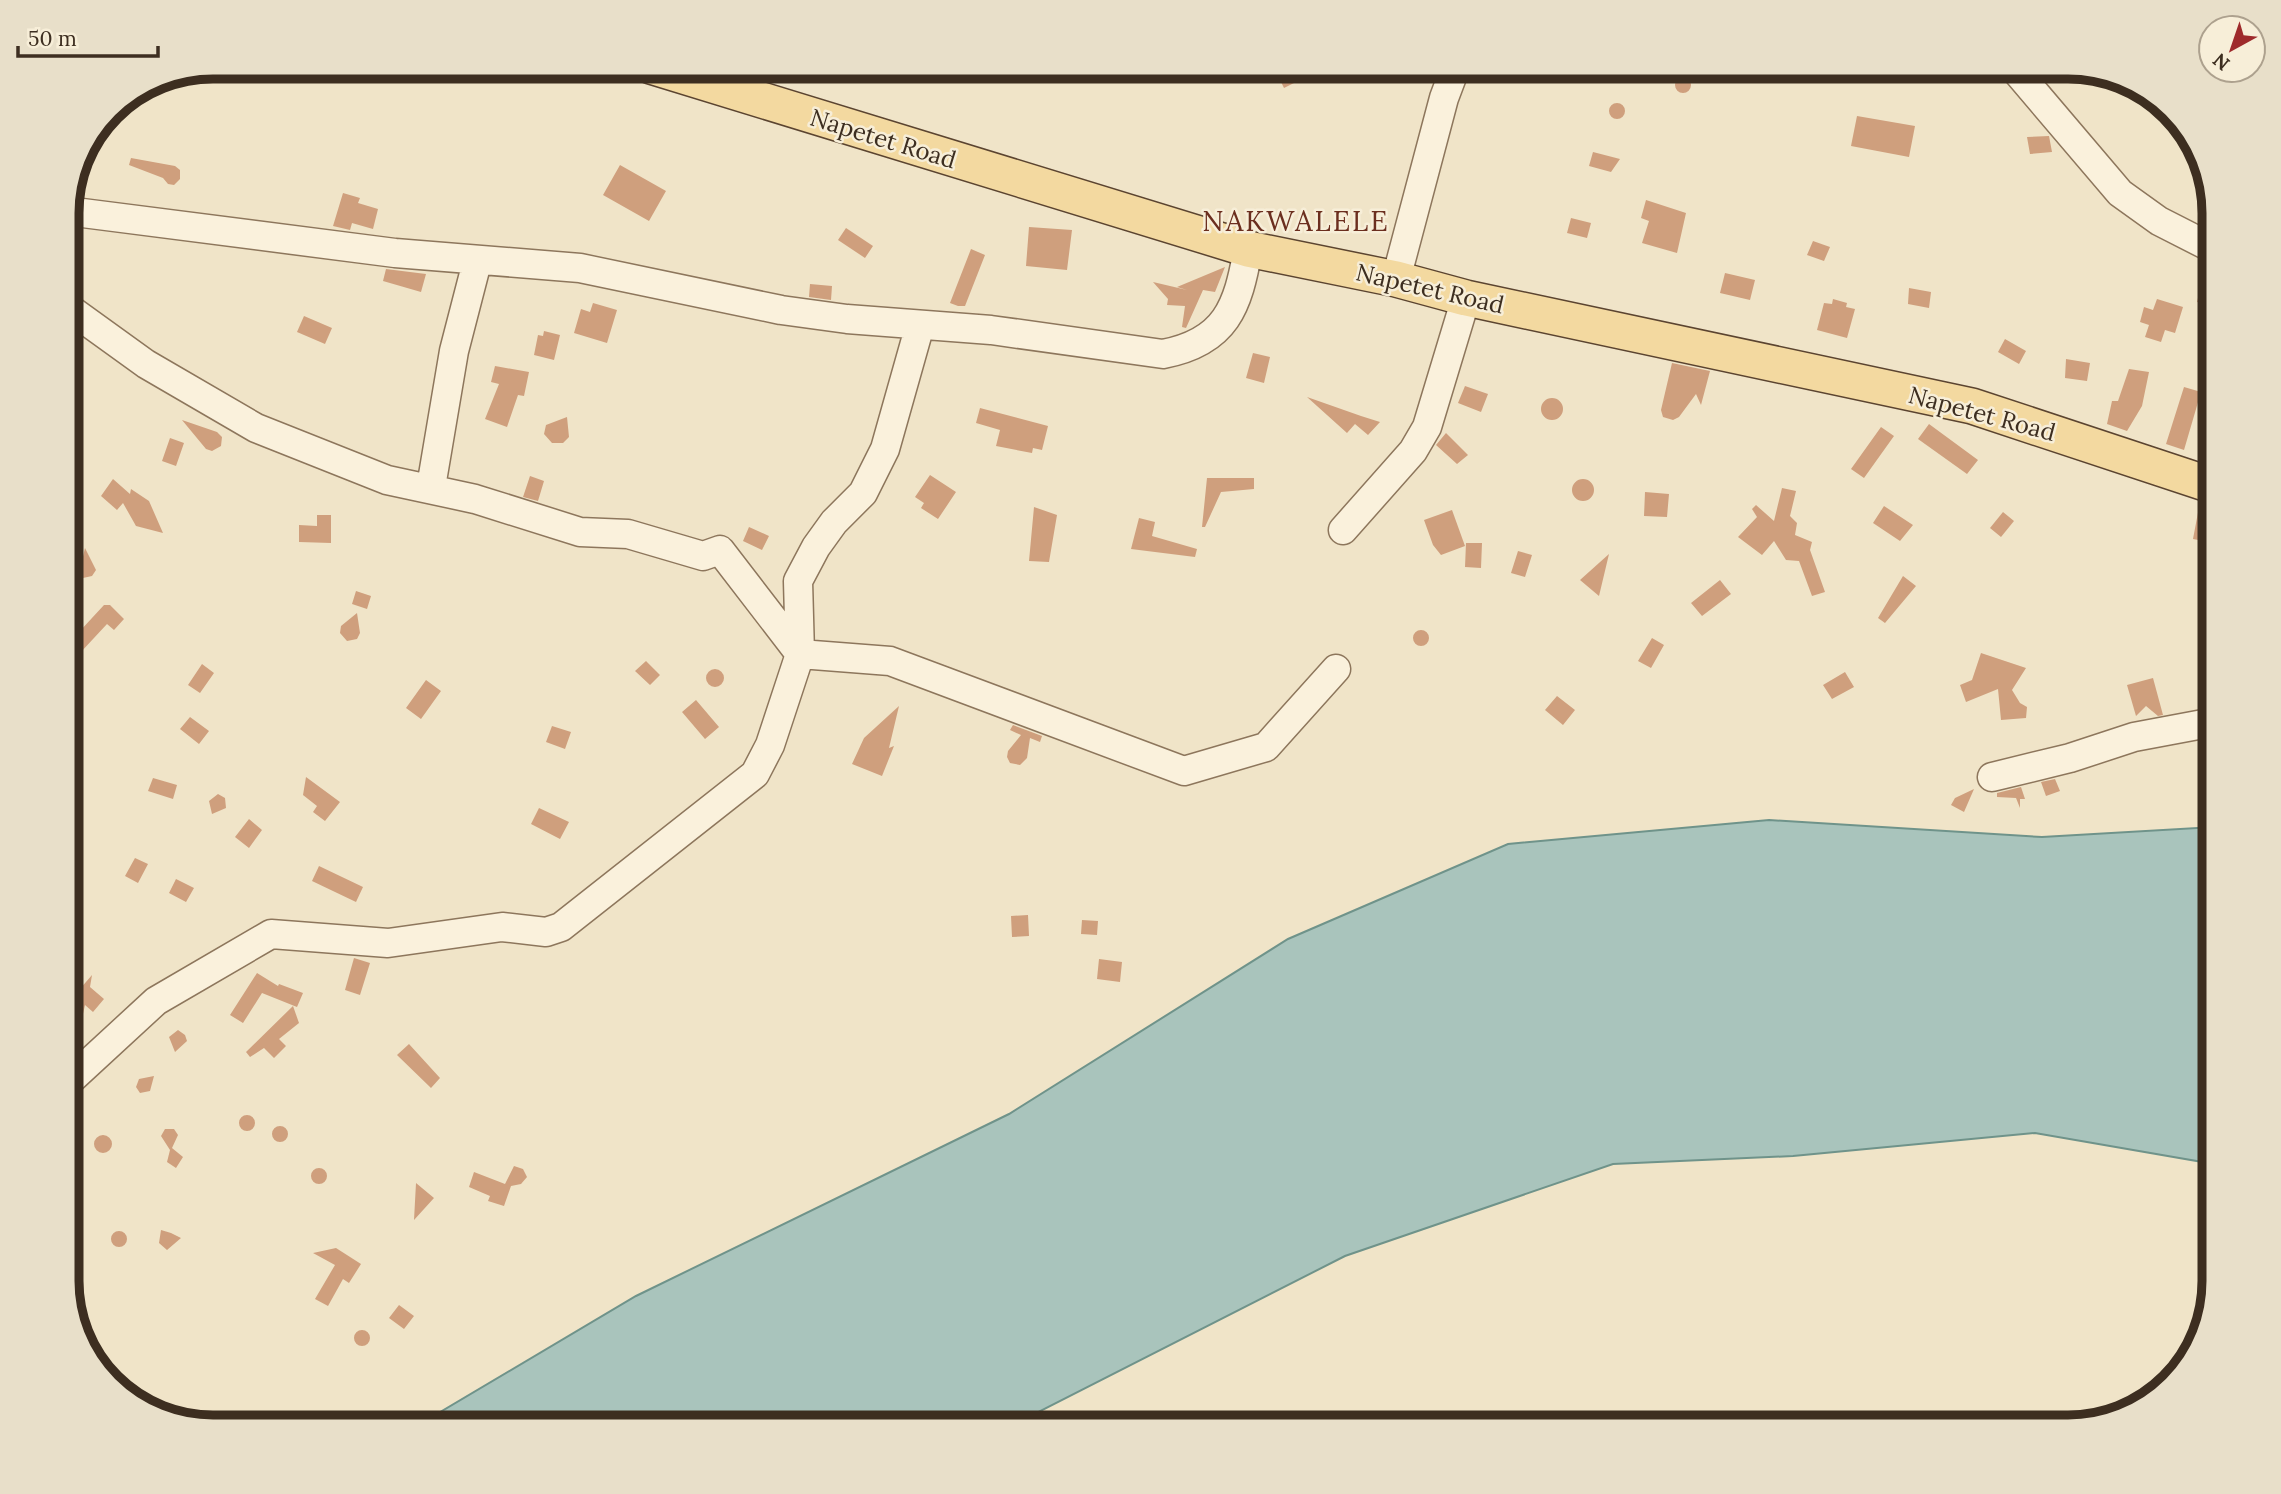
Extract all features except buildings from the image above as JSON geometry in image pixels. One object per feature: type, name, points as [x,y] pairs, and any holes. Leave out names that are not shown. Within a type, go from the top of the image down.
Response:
[{"type":"main road","name":"Napetet Road","points":[[733,79],[1248,248],[1396,279],[1466,299],[1972,406],[2202,482]]},
{"type":"street","points":[[1396,279],[1451,79]]},
{"type":"street","points":[[2023,79],[2120,193],[2159,221],[2202,243]]},
{"type":"street","points":[[79,212],[477,262],[495,260],[580,268],[781,310],[991,330],[1163,354],[1210,337],[1225,321],[1238,293],[1248,248]]},
{"type":"street","points":[[430,487],[454,351],[477,262]]},
{"type":"street","points":[[1343,530],[1413,451],[1427,427],[1466,299]]},
{"type":"street","points":[[79,316],[146,364],[256,428],[387,480],[430,487],[580,532],[628,534],[703,556],[720,550],[800,654],[890,661],[1184,771],[1266,747],[1336,669]]},
{"type":"street","points":[[79,1072],[156,1001],[271,934],[388,943],[502,928],[545,932],[561,927],[755,774],[770,745],[800,654],[799,581],[816,547],[834,522],[863,493],[885,449],[919,325]]},
{"type":"street","points":[[1992,777],[2070,758],[2134,737],[2202,724]]},
{"type":"water","points":[[1769,820],[2042,837],[2202,828],[2202,1162],[2035,1133],[1793,1156],[1613,1164],[1345,1256],[1033,1415],[435,1415],[636,1296],[1009,1114],[1288,939],[1508,844]]},
{"type":"district","name":"NAKWALELE","points":[[1296,221]]}]
